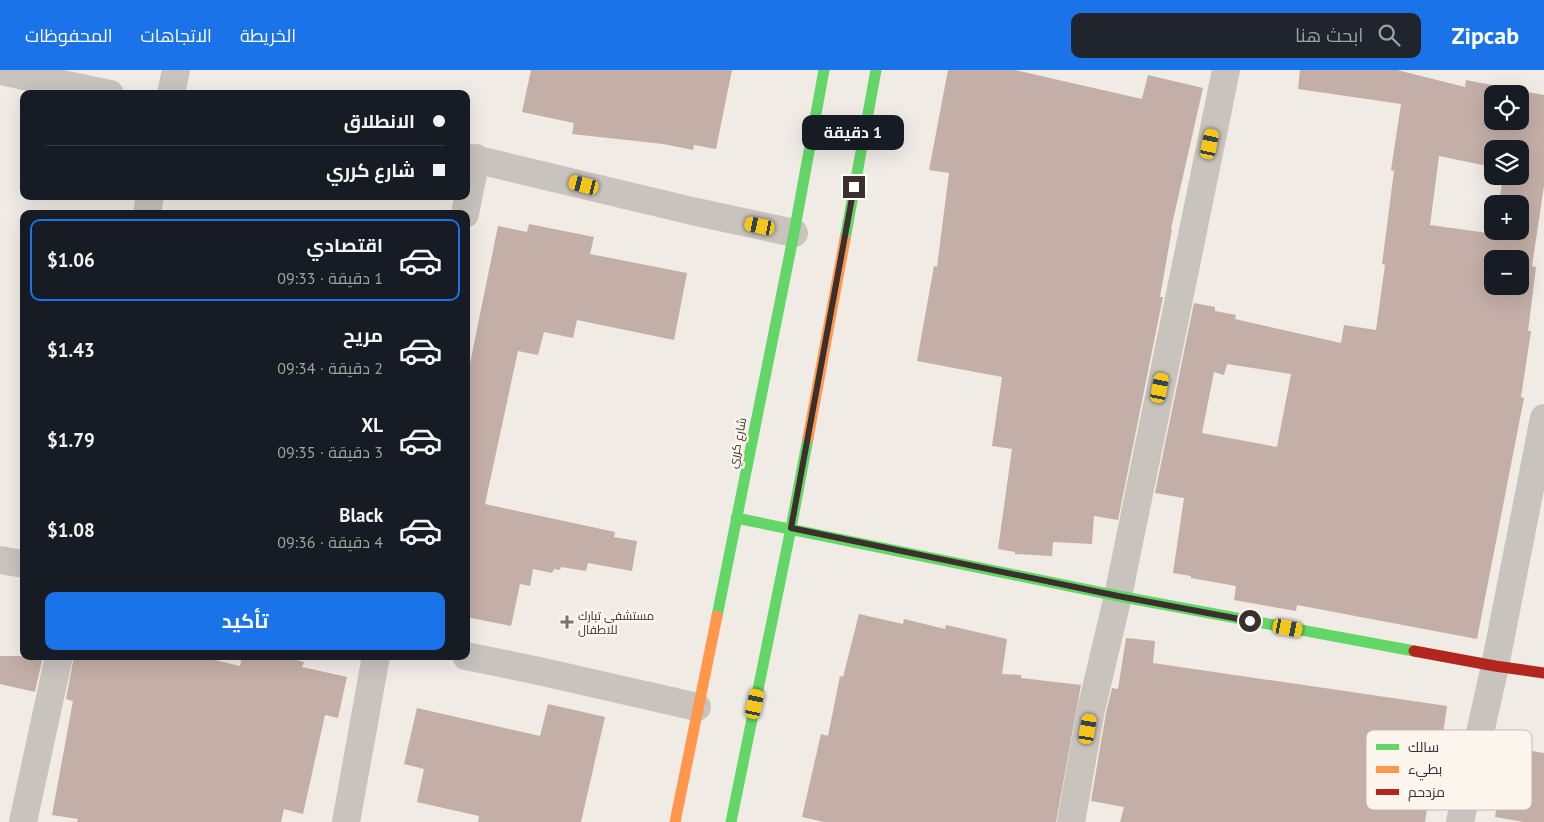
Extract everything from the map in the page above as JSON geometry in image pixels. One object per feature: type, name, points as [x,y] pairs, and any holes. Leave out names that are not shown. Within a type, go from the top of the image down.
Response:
[{"type":"main road","name":"شارع كرري","points":[[675,822],[794,233],[824,70]]},
{"type":"main road","points":[[731,822],[791,528],[876,70]]},
{"type":"main road","points":[[736,518],[1118,596],[1495,666],[1544,673]]},
{"type":"street","points":[[172,90],[176,70]]},
{"type":"street","points":[[1071,822],[1091,710],[1118,596],[1226,70]]},
{"type":"street","points":[[0,71],[91,90]]},
{"type":"street","points":[[471,157],[692,211],[794,233]]},
{"type":"street","points":[[1481,730],[1544,418]]},
{"type":"street","points":[[0,560],[20,563]]},
{"type":"street","points":[[470,657],[697,707]]},
{"type":"street","points":[[23,822],[58,660]]},
{"type":"street","points":[[346,822],[375,660]]},
{"type":"building","points":[[531,70],[732,70],[716,149],[694,145],[693,150],[663,144],[572,134],[574,123],[522,112]]},
{"type":"building","points":[[948,70],[1015,70],[1142,99],[1148,75],[1203,88],[1171,229],[1160,297],[1163,297],[1118,520],[1094,516],[1092,544],[1053,542],[1052,556],[1015,554],[1015,552],[998,549],[1012,449],[992,446],[1002,377],[917,361],[934,266],[937,267],[949,173],[929,170]]},
{"type":"building","points":[[1300,70],[1397,70],[1465,87],[1466,80],[1492,85],[1484,85],[1484,130],[1529,130],[1529,92],[1544,95],[1544,186],[1532,266],[1536,267],[1528,331],[1531,331],[1521,397],[1524,398],[1477,639],[1297,605],[1296,611],[1234,600],[1236,586],[1173,573],[1184,498],[1155,493],[1194,303],[1215,307],[1215,311],[1236,315],[1235,319],[1341,343],[1344,325],[1376,330],[1385,265],[1382,264],[1394,171],[1391,170],[1401,104],[1298,89]],"holes":[[[1484,140],[1529,140],[1529,185],[1502,185],[1500,195],[1529,195],[1529,240],[1484,240],[1484,232],[1430,225],[1439,156],[1484,165]],[[1227,364],[1291,374],[1277,447],[1202,433],[1214,372],[1224,375]]]},
{"type":"building","points":[[529,224],[594,237],[590,254],[687,273],[674,340],[577,320],[573,338],[544,332],[538,355],[518,351],[485,504],[615,532],[614,537],[637,541],[632,571],[588,563],[586,571],[561,567],[560,570],[554,569],[552,573],[533,569],[530,586],[520,584],[511,626],[470,618],[470,363],[498,226],[527,232]]},
{"type":"building","points":[[859,614],[903,624],[904,619],[945,629],[946,625],[1007,639],[1002,674],[1021,675],[1021,678],[1081,685],[1056,822],[824,822],[802,817],[821,734],[828,736],[840,676],[843,677]]},
{"type":"building","points":[[1126,638],[1155,641],[1153,663],[1447,706],[1444,730],[1366,730],[1366,810],[1427,810],[1425,822],[1120,822],[1124,807],[1091,801],[1112,688],[1118,689]]},
{"type":"building","points":[[0,656],[20,656],[20,660],[42,660],[35,692],[0,684]]},
{"type":"building","points":[[73,660],[215,660],[240,666],[241,660],[296,660],[304,662],[302,667],[347,677],[338,718],[325,715],[303,814],[284,809],[281,822],[77,822],[78,819],[52,815],[73,701],[66,699]]},
{"type":"building","points":[[548,704],[605,717],[581,822],[478,822],[479,816],[417,802],[424,769],[404,764],[417,708],[540,736]]},
{"type":"building","points":[[1532,751],[1544,753],[1544,822],[1524,822],[1495,817],[1496,810],[1532,810]]},
{"type":"traffic: fast","points":[[717,616],[794,233],[824,70]]},
{"type":"traffic: fast","points":[[845,239],[876,70]]},
{"type":"traffic: fast","points":[[731,822],[808,438]]},
{"type":"traffic: fast","points":[[736,518],[1118,596],[1414,651]]},
{"type":"traffic: slow","points":[[808,438],[845,239]]},
{"type":"traffic: slow","points":[[675,822],[717,616]]},
{"type":"traffic: jam","points":[[1414,651],[1544,673]]},
{"type":"place","name":"مستشفى تبارك للاطفال","points":[[567,622]]},
{"type":"route","points":[[854,187],[791,528],[1118,596],[1250,621]]}]
